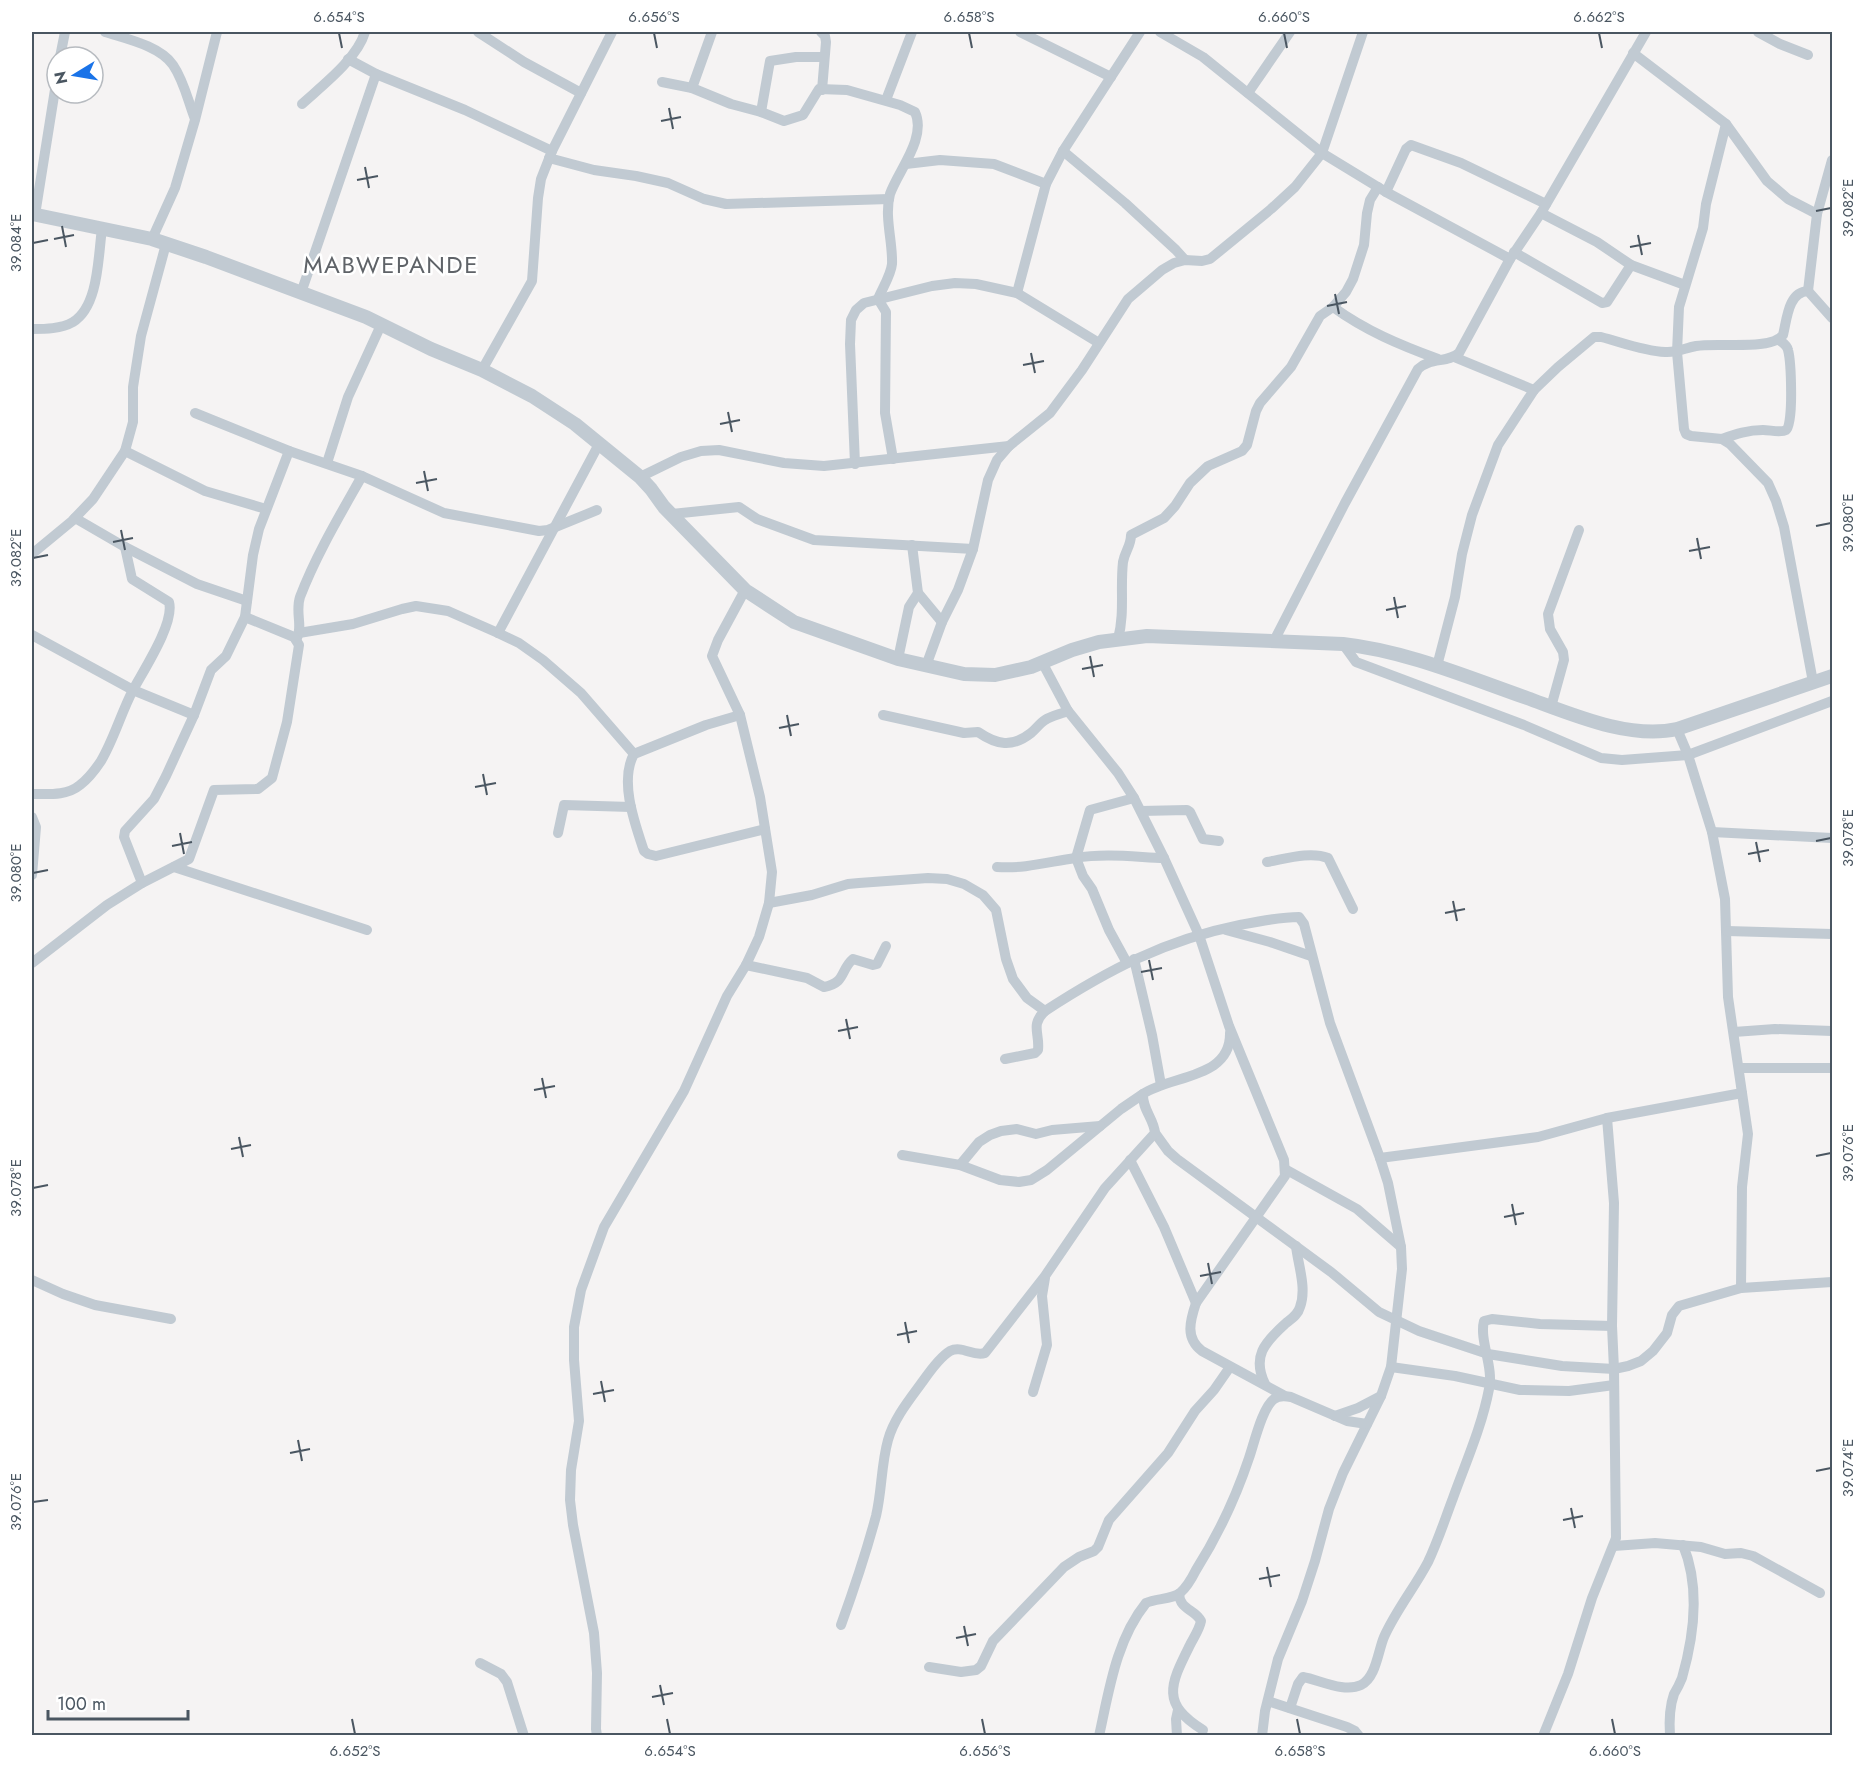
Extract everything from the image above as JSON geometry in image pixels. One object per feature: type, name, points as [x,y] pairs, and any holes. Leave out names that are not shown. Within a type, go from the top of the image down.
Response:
[{"type":"street","points":[[105,32],[161,53],[173,64],[195,120]]},
{"type":"street","points":[[152,239],[175,188],[217,32]]},
{"type":"street","points":[[302,104],[330,80],[362,40],[365,32]]},
{"type":"street","points":[[478,32],[524,62],[581,93]]},
{"type":"street","points":[[482,370],[532,281],[541,179],[550,155],[612,32]]},
{"type":"street","points":[[692,88],[712,32]]},
{"type":"street","points":[[821,32],[826,42],[822,90]]},
{"type":"street","points":[[886,100],[912,32]]},
{"type":"street","points":[[1020,32],[1111,77]]},
{"type":"street","points":[[1017,293],[1046,184],[1062,151],[1140,32]]},
{"type":"street","points":[[1160,32],[1203,57],[1322,153],[1382,190],[1602,303],[1607,302],[1630,265]]},
{"type":"street","points":[[1248,93],[1290,32]]},
{"type":"street","points":[[926,666],[973,549],[988,480],[997,460],[1009,446],[1050,413],[1082,370],[1128,299],[1162,270],[1174,263],[1210,259],[1294,187],[1322,153],[1364,32]]},
{"type":"street","points":[[1758,32],[1808,55]]},
{"type":"street","points":[[1454,357],[1459,353],[1512,256],[1544,208],[1633,53],[1642,33]]},
{"type":"street","points":[[1633,53],[1726,124],[1767,181],[1788,200],[1817,214]]},
{"type":"street","points":[[761,112],[770,61],[796,57],[824,57]]},
{"type":"street","points":[[348,59],[376,74],[465,110],[550,155],[594,170],[668,183],[704,199],[726,204],[889,199]]},
{"type":"street","points":[[301,293],[376,74]]},
{"type":"street","points":[[662,82],[692,88],[731,104],[784,121],[807,111],[819,89],[847,90],[886,100],[915,112],[918,118],[918,128],[906,164],[889,199],[892,266],[878,299]]},
{"type":"street","points":[[52,105],[33,214],[152,239],[366,317],[431,349],[482,370],[575,424],[640,477],[664,507],[745,590],[794,622],[898,659],[964,674],[995,675],[1015,671],[1072,650],[1118,639],[1147,636],[1366,646],[1437,666],[1604,724],[1650,732],[1677,729],[1833,676]]},
{"type":"street","points":[[1726,124],[1706,204],[1703,228],[1679,307],[1677,352],[1686,434],[1722,439],[1751,430],[1786,430],[1789,426],[1791,408],[1790,362],[1785,344],[1779,340]]},
{"type":"street","points":[[1118,639],[1122,626],[1123,563],[1126,551],[1131,544],[1131,535],[1164,518],[1190,483],[1208,466],[1242,451],[1247,445],[1260,403],[1279,383],[1320,316],[1346,292],[1356,272],[1364,245],[1366,213],[1370,200],[1382,190],[1406,149],[1411,145],[1461,163],[1544,208],[1630,265],[1685,285]]},
{"type":"street","points":[[1062,151],[1125,203],[1185,260]]},
{"type":"street","points":[[906,164],[940,160],[994,164],[1046,184]]},
{"type":"street","points":[[1808,291],[1817,214],[1833,160]]},
{"type":"street","points":[[32,329],[54,328],[72,323],[84,313],[93,295],[102,229]]},
{"type":"street","points":[[32,554],[75,518],[93,499],[125,451],[133,422],[134,382],[141,336],[166,244]]},
{"type":"street","points":[[855,464],[851,320],[856,310],[864,303],[932,286],[955,283],[976,284],[1017,293],[1099,343]]},
{"type":"street","points":[[1437,666],[1455,597],[1462,554],[1472,515],[1498,445],[1534,390],[1558,367],[1594,337],[1662,352],[1677,352],[1695,346],[1758,344],[1779,340],[1783,335],[1792,300],[1802,291],[1808,291],[1833,318]]},
{"type":"street","points":[[878,299],[886,312],[885,413],[893,459]]},
{"type":"street","points":[[1333,306],[1354,322],[1391,342],[1438,359]]},
{"type":"street","points":[[327,463],[348,397],[381,325]]},
{"type":"street","points":[[1274,642],[1345,503],[1418,369],[1438,359],[1454,357],[1534,390]]},
{"type":"street","points":[[195,413],[289,451],[362,476],[419,503],[452,515],[539,531],[556,527],[597,510]]},
{"type":"street","points":[[1722,439],[1730,444],[1768,483],[1776,501],[1784,527],[1813,682]]},
{"type":"street","points":[[498,633],[599,444]]},
{"type":"street","points":[[640,477],[681,457],[701,451],[719,450],[784,463],[824,466],[1009,446]]},
{"type":"street","points":[[125,451],[205,491],[266,508]]},
{"type":"street","points":[[142,883],[124,834],[153,799],[166,776],[194,715],[211,669],[226,656],[245,617],[253,555],[259,529],[289,451]]},
{"type":"street","points":[[32,963],[87,919],[142,883],[189,859],[214,790],[258,789],[273,775],[289,712],[299,650],[297,610],[300,597],[327,540],[362,476]]},
{"type":"street","points":[[672,514],[739,507],[757,519],[814,540],[973,549]]},
{"type":"street","points":[[75,518],[124,547],[206,588],[247,601]]},
{"type":"street","points":[[1551,707],[1564,660],[1563,652],[1550,629],[1548,614],[1579,530]]},
{"type":"street","points":[[912,545],[918,593],[942,622]]},
{"type":"street","points":[[32,795],[69,792],[85,780],[101,760],[162,634],[170,606],[169,602],[132,579],[124,547]]},
{"type":"street","points":[[594,1733],[597,1673],[594,1633],[570,1500],[571,1470],[579,1421],[573,1360],[574,1328],[581,1290],[604,1227],[679,1101],[703,1053],[727,996],[746,965],[759,937],[769,903],[772,872],[759,796],[740,715],[712,656],[745,590]]},
{"type":"street","points":[[898,659],[909,607],[918,593]]},
{"type":"street","points":[[245,617],[298,636],[353,624],[416,606],[448,612],[519,643],[543,660],[581,693],[634,754]]},
{"type":"street","points":[[32,635],[133,690],[194,715]]},
{"type":"street","points":[[1343,644],[1356,662],[1524,725],[1601,758],[1622,760],[1688,755],[1833,701]]},
{"type":"street","points":[[1042,662],[1068,711],[1117,772],[1134,798],[1164,858],[1199,934],[1229,1026],[1280,1147],[1285,1169],[1285,1176],[1280,1185],[1196,1303],[1191,1319],[1191,1339],[1195,1345],[1230,1367],[1283,1395],[1347,1421],[1367,1424]]},
{"type":"street","points":[[883,715],[964,734],[978,732],[993,742],[1004,743],[1016,741],[1030,734],[1046,719],[1068,711]]},
{"type":"street","points":[[740,715],[706,725],[634,754],[631,760],[628,785],[631,807],[644,851],[648,855],[656,856],[765,829]]},
{"type":"street","points":[[1677,729],[1688,755],[1712,832],[1725,899],[1727,981],[1748,1134],[1742,1187],[1741,1288]]},
{"type":"street","points":[[1134,798],[1090,810],[1076,858],[1109,930],[1130,961],[1152,1035],[1161,1085]]},
{"type":"street","points":[[558,833],[564,805],[631,807]]},
{"type":"street","points":[[1141,811],[1187,810],[1203,839],[1219,842]]},
{"type":"street","points":[[32,817],[36,827],[32,875]]},
{"type":"street","points":[[1712,832],[1833,838]]},
{"type":"street","points":[[997,867],[1037,866],[1076,858],[1110,856],[1164,858]]},
{"type":"street","points":[[1267,862],[1299,857],[1323,856],[1328,858],[1353,909]]},
{"type":"street","points":[[174,867],[367,930]]},
{"type":"street","points":[[769,903],[798,899],[848,884],[928,878],[947,879],[964,884],[983,895],[996,910],[1006,959],[1013,979],[1028,998],[1045,1011]]},
{"type":"street","points":[[1005,1059],[1035,1053],[1038,1050],[1036,1025],[1039,1016],[1045,1011],[1130,961],[1159,948],[1199,934],[1269,919],[1299,917],[1306,931],[1333,1032],[1380,1158],[1401,1247],[1402,1269],[1391,1367],[1381,1396],[1343,1473],[1329,1509],[1302,1601],[1280,1653],[1262,1736]]},
{"type":"street","points":[[1220,929],[1311,956]]},
{"type":"street","points":[[1727,931],[1833,934]]},
{"type":"street","points":[[746,965],[807,978],[824,987],[838,982],[853,959],[877,964],[886,946]]},
{"type":"street","points":[[902,1155],[936,1159],[960,1165],[1000,1180],[1019,1182],[1031,1180],[1047,1170],[1143,1094],[1211,1067],[1224,1057],[1229,1045],[1229,1026]]},
{"type":"street","points":[[1734,1032],[1775,1029],[1833,1031]]},
{"type":"street","points":[[1740,1068],[1833,1068]]},
{"type":"street","points":[[1380,1158],[1538,1137],[1607,1118],[1742,1093]]},
{"type":"street","points":[[1143,1094],[1144,1104],[1155,1126],[1155,1133],[1168,1151],[1331,1272],[1366,1303],[1396,1322],[1488,1353],[1562,1366],[1614,1369],[1641,1361],[1653,1351],[1667,1333],[1672,1315],[1679,1306],[1741,1288],[1833,1282]]},
{"type":"street","points":[[1544,1736],[1568,1674],[1592,1598],[1614,1546],[1617,1522],[1612,1326],[1614,1203],[1607,1118]]},
{"type":"street","points":[[960,1165],[979,1142],[1001,1131],[1017,1129],[1036,1134],[1052,1130],[1101,1126]]},
{"type":"street","points":[[841,1625],[871,1535],[880,1495],[884,1455],[888,1438],[896,1421],[926,1377],[948,1352],[960,1349],[985,1353],[1046,1276],[1105,1188],[1155,1133]]},
{"type":"street","points":[[1130,1160],[1164,1227],[1196,1303]]},
{"type":"street","points":[[1285,1169],[1356,1209],[1401,1247]]},
{"type":"street","points":[[1266,1384],[1260,1371],[1259,1358],[1270,1339],[1298,1312],[1302,1298],[1296,1246]]},
{"type":"street","points":[[1034,1392],[1047,1345],[1041,1296],[1046,1276]]},
{"type":"street","points":[[32,1280],[87,1302],[171,1319]]},
{"type":"street","points":[[1290,1708],[1298,1684],[1303,1677],[1351,1688],[1360,1686],[1371,1675],[1385,1635],[1437,1542],[1482,1419],[1490,1383],[1488,1353],[1483,1333],[1484,1322],[1487,1319],[1582,1327],[1612,1326]]},
{"type":"street","points":[[929,1667],[961,1672],[976,1670],[981,1666],[993,1641],[1065,1566],[1098,1547],[1110,1520],[1168,1453],[1195,1411],[1230,1367]]},
{"type":"street","points":[[1391,1367],[1520,1390],[1569,1391],[1614,1385]]},
{"type":"street","points":[[1099,1736],[1117,1663],[1125,1640],[1141,1609],[1151,1600],[1179,1594],[1188,1584],[1218,1533],[1241,1480],[1267,1409],[1274,1398],[1283,1395]]},
{"type":"street","points":[[1335,1416],[1358,1408],[1381,1396]]},
{"type":"street","points":[[1614,1546],[1637,1543],[1683,1545],[1701,1547],[1725,1554],[1753,1556],[1820,1593]]},
{"type":"street","points":[[1670,1736],[1670,1707],[1683,1672],[1693,1616],[1693,1576],[1683,1545]]},
{"type":"street","points":[[1177,1736],[1178,1710],[1172,1688],[1201,1622],[1200,1617],[1183,1606],[1179,1594]]},
{"type":"street","points":[[480,1662],[501,1674],[507,1682],[524,1736]]},
{"type":"street","points":[[1268,1701],[1347,1727],[1359,1736]]},
{"type":"street","points":[[1178,1710],[1203,1730]]},
{"type":"district","name":"MABWEPANDE","points":[[391,265]]}]
